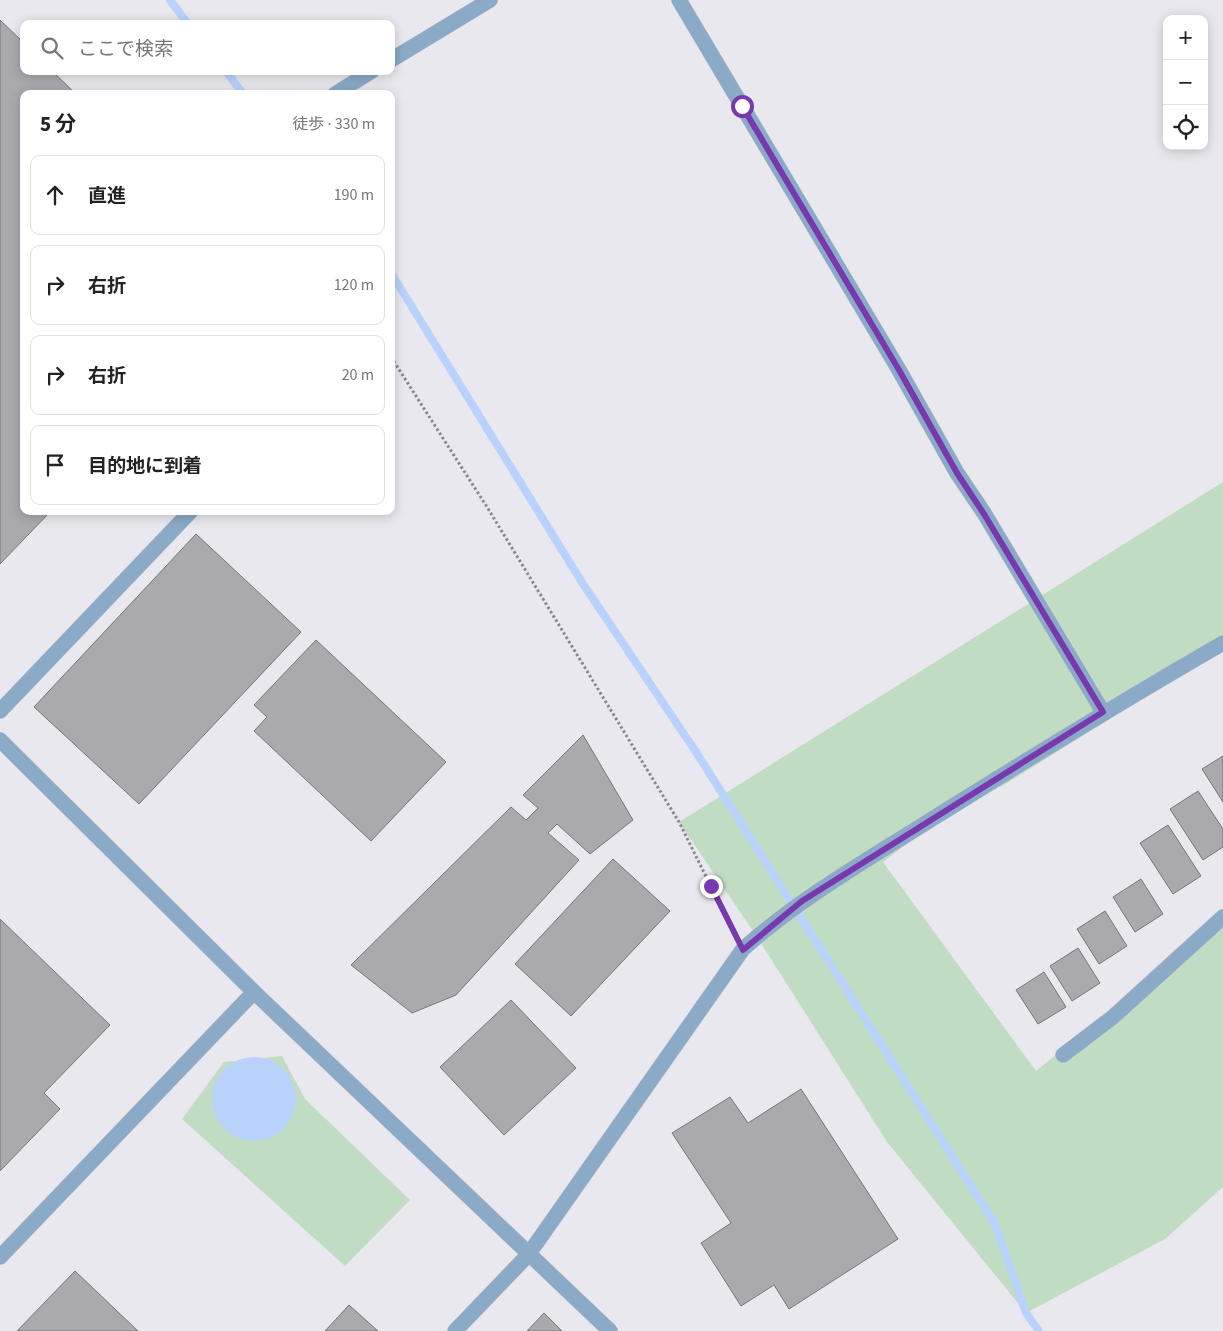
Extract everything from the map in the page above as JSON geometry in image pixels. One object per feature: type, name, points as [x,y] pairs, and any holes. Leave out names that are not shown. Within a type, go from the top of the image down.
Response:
[{"type":"street","points":[[395,58],[490,0]]},
{"type":"street","points":[[679,0],[899,370],[957,473],[984,514],[1103,712]]},
{"type":"street","points":[[341,90],[366,75]]},
{"type":"street","points":[[0,711],[187,515]]},
{"type":"street","points":[[455,1331],[528,1255],[743,950],[802,901],[1103,712],[1223,643]]},
{"type":"street","points":[[0,740],[254,992],[528,1255],[610,1331]]},
{"type":"street","points":[[1063,1055],[1114,1017],[1223,917]]},
{"type":"street","points":[[0,1257],[254,992]]},
{"type":"path","points":[[395,364],[487,507],[679,822],[743,950]]},
{"type":"green space","points":[[1223,482],[1223,648],[1001,787],[981,788],[883,862],[1036,1071],[1202,936],[1223,913],[1223,1187],[1165,1239],[1026,1313],[887,1142],[757,937],[679,822]]},
{"type":"green space","points":[[282,1056],[305,1099],[410,1200],[345,1266],[182,1119],[224,1062]]},
{"type":"water","points":[[254,1057],[270,1060],[284,1069],[293,1083],[296,1099],[293,1115],[284,1129],[270,1138],[254,1141],[238,1138],[224,1129],[215,1115],[212,1099],[215,1083],[224,1069],[238,1060]]},
{"type":"building","points":[[0,20],[20,39],[20,75],[56,75],[72,90],[20,90],[20,515],[47,515],[0,564]]},
{"type":"building","points":[[196,534],[301,632],[139,804],[34,707]]},
{"type":"building","points":[[316,640],[446,762],[371,841],[254,731],[267,717],[254,705]]},
{"type":"building","points":[[583,735],[633,820],[590,854],[557,824],[548,833],[579,860],[456,995],[412,1013],[351,965],[511,807],[526,820],[538,808],[523,795]]},
{"type":"building","points":[[1223,756],[1223,802],[1202,769]]},
{"type":"building","points":[[1198,791],[1223,829],[1223,847],[1203,860],[1170,809]]},
{"type":"building","points":[[1168,825],[1201,876],[1173,894],[1140,843]]},
{"type":"building","points":[[613,859],[670,911],[571,1016],[515,964]]},
{"type":"building","points":[[1141,879],[1163,914],[1135,932],[1113,897]]},
{"type":"building","points":[[1105,911],[1127,946],[1099,964],[1077,929]]},
{"type":"building","points":[[0,919],[110,1025],[44,1093],[60,1109],[0,1171]]},
{"type":"building","points":[[1078,948],[1100,983],[1072,1001],[1050,966]]},
{"type":"building","points":[[1044,972],[1066,1007],[1038,1024],[1016,990]]},
{"type":"building","points":[[511,1000],[576,1068],[504,1135],[440,1067]]},
{"type":"building","points":[[801,1089],[898,1239],[789,1309],[774,1285],[741,1306],[701,1243],[731,1223],[672,1133],[730,1097],[748,1123]]},
{"type":"building","points":[[75,1271],[138,1331],[17,1331]]},
{"type":"building","points":[[349,1305],[378,1331],[325,1331]]},
{"type":"building","points":[[544,1313],[562,1331],[527,1331]]},
{"type":"waterway","points":[[170,0],[185,20]]},
{"type":"waterway","points":[[229,75],[240,90]]},
{"type":"waterway","points":[[395,279],[583,584],[696,752],[995,1224],[1026,1313],[1039,1331]]},
{"type":"route","points":[[711,886],[743,950],[802,901],[1103,712],[984,514],[957,473],[899,370],[742,106]]}]
